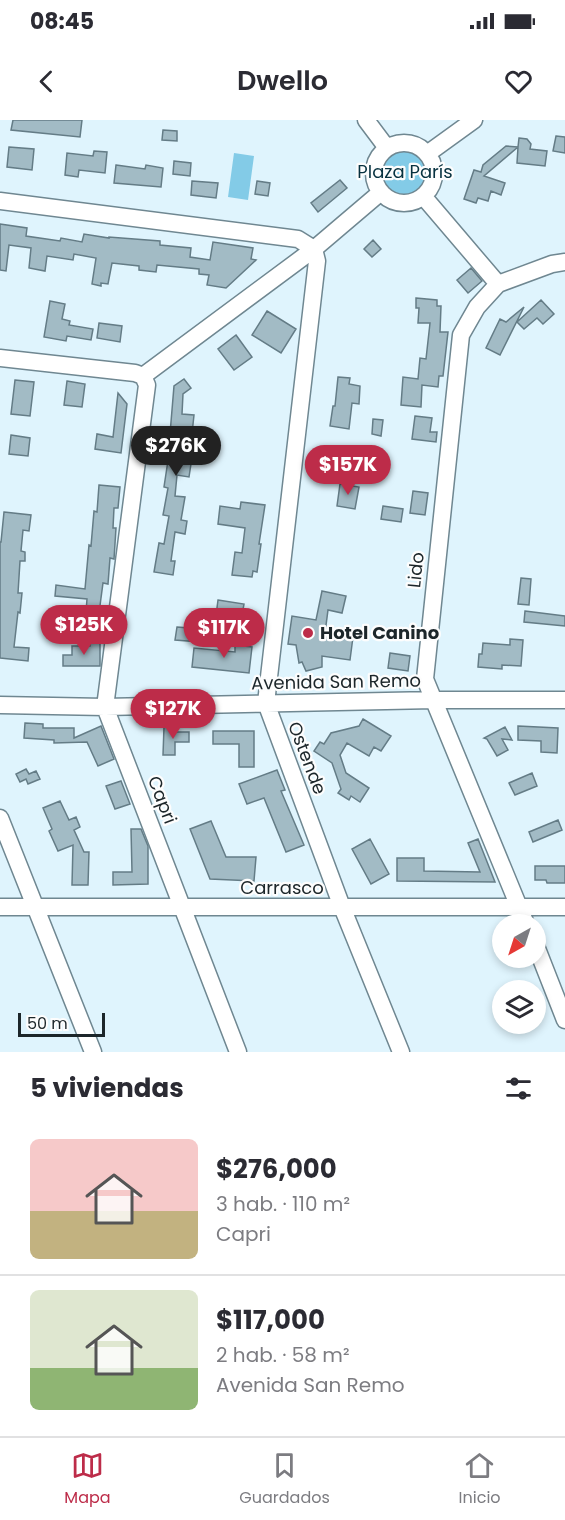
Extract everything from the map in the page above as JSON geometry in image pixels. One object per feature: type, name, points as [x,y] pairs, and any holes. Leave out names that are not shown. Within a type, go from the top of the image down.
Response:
[{"type":"street","points":[[366,120],[387,148]]},
{"type":"street","points":[[427,153],[474,120]]},
{"type":"street","points":[[395,144],[412,144],[427,153],[434,171],[433,180],[423,196],[406,203],[397,202],[381,192],[374,174],[375,164],[387,148],[395,144]]},
{"type":"street","points":[[0,358],[135,373],[143,376],[314,249],[381,192]]},
{"type":"street","points":[[423,196],[498,284]]},
{"type":"street","points":[[0,201],[298,239],[314,249]]},
{"type":"street","name":"Ostende","points":[[314,249],[317,261],[266,703],[342,907],[401,1052]]},
{"type":"street","name":"Lido","points":[[522,914],[424,679],[461,335],[477,307],[498,284],[552,264],[565,262]]},
{"type":"street","name":"Capri","points":[[143,376],[147,385],[105,707],[238,1052]]},
{"type":"street","name":"Avenida San Remo","points":[[0,705],[105,707],[434,700],[565,700]]},
{"type":"street","points":[[0,818],[93,1052]]},
{"type":"street","name":"Carrasco","points":[[0,907],[342,907],[492,914]]},
{"type":"street","name":"Carrasco","points":[[534,914],[565,908]]},
{"type":"street","points":[[545,968],[565,1020]]},
{"type":"green space","name":"Plaza París","points":[[400,147],[410,147],[423,154],[430,167],[430,177],[423,190],[410,197],[400,197],[391,193],[384,186],[380,177],[380,167],[384,158],[391,151]]},
{"type":"green space","points":[[234,153],[254,156],[248,200],[228,197]]},
{"type":"building","points":[[13,120],[82,120],[80,137],[11,130]]},
{"type":"building","points":[[163,130],[177,131],[177,141],[162,140]]},
{"type":"building","points":[[556,136],[565,137],[565,153],[553,151]]},
{"type":"building","points":[[519,138],[527,139],[531,144],[530,149],[547,151],[545,166],[517,163]]},
{"type":"building","points":[[506,146],[518,147],[484,176],[505,183],[501,195],[491,191],[488,201],[478,198],[476,203],[464,199],[474,170],[481,172],[483,165]]},
{"type":"building","points":[[9,147],[34,149],[32,170],[7,167]]},
{"type":"building","points":[[94,151],[107,152],[105,173],[79,170],[78,177],[65,175],[67,153],[93,156]]},
{"type":"building","points":[[174,161],[191,163],[190,176],[173,174]]},
{"type":"building","points":[[116,165],[145,169],[146,165],[163,168],[161,187],[114,183]]},
{"type":"building","points":[[340,180],[347,188],[318,212],[311,203]]},
{"type":"building","points":[[192,181],[218,183],[216,198],[191,195]]},
{"type":"building","points":[[257,181],[270,183],[268,196],[255,194]]},
{"type":"building","points":[[0,224],[27,228],[26,236],[60,241],[61,238],[82,242],[84,234],[160,241],[160,245],[191,248],[190,257],[210,260],[213,242],[253,248],[251,259],[256,260],[226,288],[207,285],[209,275],[199,274],[199,269],[157,265],[156,272],[139,270],[139,266],[112,263],[108,284],[101,283],[101,286],[92,284],[96,258],[74,254],[73,260],[47,256],[45,271],[29,268],[31,248],[9,245],[6,271],[0,270]]},
{"type":"building","points":[[373,240],[381,249],[372,257],[364,249]]},
{"type":"building","points":[[471,268],[482,281],[468,293],[457,280]]},
{"type":"building","points":[[416,298],[437,300],[437,306],[441,306],[440,332],[448,332],[443,376],[439,376],[438,387],[422,385],[421,407],[401,405],[403,377],[418,379],[420,358],[426,359],[430,323],[418,323],[419,308],[416,308]]},
{"type":"building","points":[[541,300],[554,314],[543,324],[537,318],[524,329],[517,322]]},
{"type":"building","points":[[50,301],[65,304],[62,319],[70,321],[69,325],[93,329],[91,340],[67,336],[66,341],[44,337]]},
{"type":"building","points":[[524,307],[500,355],[486,348],[500,319],[506,322]]},
{"type":"building","points":[[267,311],[296,329],[281,353],[252,335]]},
{"type":"building","points":[[99,323],[122,326],[120,342],[97,338]]},
{"type":"building","points":[[236,335],[252,357],[234,370],[218,349]]},
{"type":"building","points":[[338,377],[350,378],[349,384],[360,386],[359,404],[352,403],[349,429],[330,426]]},
{"type":"building","points":[[184,379],[191,388],[183,394],[182,414],[194,415],[191,443],[198,444],[195,464],[191,464],[189,477],[177,475],[175,496],[185,497],[181,520],[187,521],[185,534],[175,532],[171,561],[175,561],[173,575],[154,572],[159,543],[164,544],[169,516],[163,515],[168,488],[164,487],[172,434],[170,434],[174,386]]},
{"type":"building","points":[[15,380],[34,382],[30,416],[11,414]]},
{"type":"building","points":[[67,381],[85,384],[82,407],[64,405]]},
{"type":"building","points":[[118,393],[127,404],[121,453],[95,449],[97,434],[113,437]]},
{"type":"building","points":[[415,416],[432,418],[430,432],[437,432],[436,442],[412,439]]},
{"type":"building","points":[[373,419],[383,420],[381,436],[372,434]]},
{"type":"building","points":[[11,435],[30,438],[28,456],[9,454]]},
{"type":"building","points":[[327,453],[350,456],[347,475],[325,472]]},
{"type":"building","points":[[340,484],[359,487],[355,509],[337,506]]},
{"type":"building","points":[[99,485],[120,487],[118,508],[114,508],[113,528],[116,528],[114,559],[110,558],[108,584],[103,583],[99,613],[86,612],[87,599],[55,596],[56,585],[85,589],[89,545],[91,546],[94,511],[97,512]]},
{"type":"building","points":[[413,491],[428,493],[425,515],[410,513]]},
{"type":"building","points":[[241,502],[265,505],[257,572],[253,571],[252,577],[232,575],[235,552],[242,553],[245,528],[218,524],[220,506],[240,509]]},
{"type":"building","points":[[383,506],[403,509],[401,522],[381,519]]},
{"type":"building","points":[[4,512],[31,515],[29,531],[23,530],[21,551],[25,552],[25,561],[20,561],[18,593],[22,593],[14,647],[29,648],[28,661],[0,658],[0,542]]},
{"type":"building","points":[[521,578],[531,579],[529,605],[518,604]]},
{"type":"building","points":[[322,591],[346,596],[342,613],[328,610],[325,633],[353,637],[350,660],[322,656],[322,667],[306,671],[302,662],[299,663],[296,645],[288,644],[292,616],[316,620]]},
{"type":"building","points":[[218,600],[244,604],[240,627],[215,623]]},
{"type":"building","points":[[525,611],[565,616],[565,626],[524,622]]},
{"type":"building","points":[[177,627],[201,629],[200,642],[175,640]]},
{"type":"building","points":[[510,639],[523,640],[521,666],[502,665],[502,669],[478,667],[483,643],[510,645]]},
{"type":"building","points":[[90,642],[100,642],[100,666],[63,666],[63,655],[72,655],[72,646],[90,646]]},
{"type":"building","points":[[235,645],[252,647],[249,673],[192,667],[194,648],[235,652]]},
{"type":"building","points":[[390,653],[410,656],[408,671],[388,668]]},
{"type":"building","points":[[363,719],[391,736],[381,751],[374,747],[369,756],[347,743],[340,755],[346,773],[369,788],[360,802],[351,796],[349,800],[338,793],[341,789],[332,763],[314,751],[320,742],[324,744],[331,733],[359,726]]},
{"type":"building","points":[[25,723],[43,724],[43,728],[74,728],[74,738],[101,726],[114,759],[98,766],[87,742],[54,743],[54,740],[24,738]]},
{"type":"building","points":[[518,726],[558,728],[557,753],[541,752],[541,741],[518,740]]},
{"type":"building","points":[[164,727],[176,727],[176,732],[189,732],[189,742],[175,742],[175,755],[163,755]]},
{"type":"building","points":[[505,727],[512,740],[502,739],[508,750],[497,756],[487,739],[484,738]]},
{"type":"building","points":[[213,731],[254,731],[254,767],[239,767],[239,744],[213,744]]},
{"type":"building","points":[[26,769],[29,774],[36,771],[40,779],[28,784],[26,779],[20,782],[16,774]]},
{"type":"building","points":[[277,770],[285,790],[281,791],[304,845],[286,852],[264,798],[247,804],[239,784]]},
{"type":"building","points":[[532,773],[537,786],[515,795],[509,783]]},
{"type":"building","points":[[121,781],[130,804],[115,809],[106,786]]},
{"type":"building","points":[[60,801],[69,820],[76,817],[80,827],[74,830],[84,852],[89,852],[88,885],[72,885],[73,845],[58,851],[49,831],[52,829],[43,808]]},
{"type":"building","points":[[558,820],[562,830],[533,842],[529,832]]},
{"type":"building","points":[[211,821],[226,857],[256,857],[254,881],[210,879],[190,829]]},
{"type":"building","points":[[131,829],[141,829],[148,846],[148,884],[113,885],[113,872],[132,872]]},
{"type":"building","points":[[370,839],[389,874],[371,884],[352,849]]},
{"type":"building","points":[[478,839],[495,882],[397,881],[397,858],[424,858],[424,871],[480,872],[468,843]]},
{"type":"building","points":[[535,866],[565,866],[565,883],[535,880]]},
{"type":"place","name":"Hotel Canino","points":[[308,633]]}]
